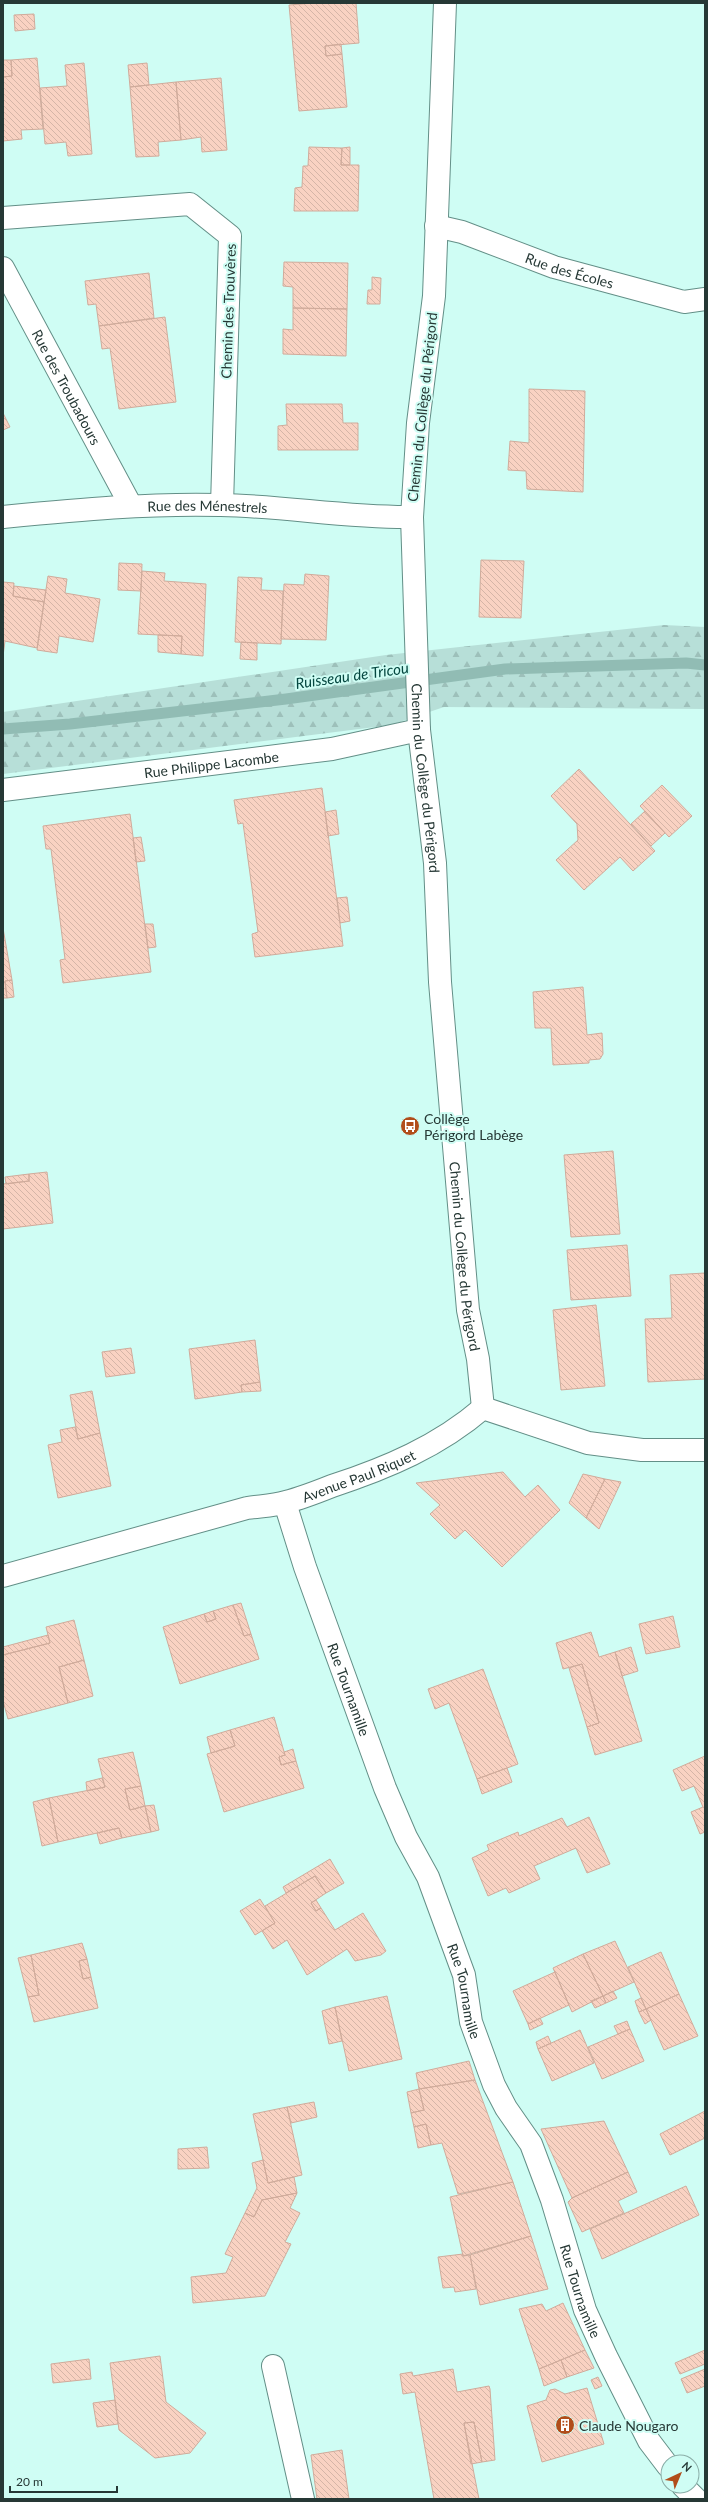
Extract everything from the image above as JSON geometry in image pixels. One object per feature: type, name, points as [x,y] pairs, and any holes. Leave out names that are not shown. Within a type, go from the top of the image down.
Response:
[{"type":"street","name":"Chemin du Collège du Périgord","points":[[445,3],[434,296],[418,423],[412,517],[419,730],[435,863],[440,982],[468,1310],[478,1358],[483,1408]]},
{"type":"street","name":"Chemin des Trouvères","points":[[3,218],[190,204],[230,236],[222,505]]},
{"type":"street","name":"Rue des Écoles","points":[[436,226],[462,232],[554,267],[684,302],[705,299]]},
{"type":"street","name":"Rue des Troubadours","points":[[3,268],[131,506]]},
{"type":"street","name":"Rue des Ménestrels","points":[[3,517],[131,506],[222,505],[375,518],[412,517]]},
{"type":"street","name":"Rue Philippe Lacombe","points":[[3,790],[332,749],[419,730]]},
{"type":"street","points":[[483,1408],[588,1443],[642,1450],[705,1450]]},
{"type":"street","name":"Avenue Paul Riquet","points":[[3,1576],[247,1508],[285,1503],[355,1479],[412,1455],[463,1426],[483,1408]]},
{"type":"street","name":"Rue Tournamille","points":[[285,1503],[305,1567],[385,1788],[406,1837],[428,1877],[461,1968],[471,2022],[494,2085],[506,2108],[531,2144],[552,2200],[585,2310],[648,2441],[660,2456]]},
{"type":"street","points":[[273,2366],[303,2499]]},
{"type":"green space","points":[[664,625],[705,627],[705,709],[444,707],[391,725],[3,774],[3,712],[386,655]]},
{"type":"building","points":[[313,3],[356,3],[359,43],[325,46],[326,56],[342,54],[347,107],[299,111],[289,5]]},
{"type":"building","points":[[34,14],[35,29],[15,31],[14,15]]},
{"type":"building","points":[[341,44],[342,54],[326,56],[325,46]]},
{"type":"building","points":[[37,58],[43,129],[21,130],[22,139],[3,141],[3,77],[12,76],[11,60]]},
{"type":"building","points":[[3,60],[11,60],[12,76],[3,77]]},
{"type":"building","points":[[84,63],[92,154],[68,156],[66,142],[45,144],[40,88],[67,86],[65,65]]},
{"type":"building","points":[[147,63],[149,85],[130,87],[128,65]]},
{"type":"building","points":[[221,78],[227,150],[202,152],[201,137],[181,140],[176,82]]},
{"type":"building","points":[[176,82],[181,140],[158,142],[159,156],[136,157],[130,87]]},
{"type":"building","points":[[309,147],[342,148],[341,165],[359,165],[358,211],[294,211],[295,188],[302,187],[303,166],[308,166]]},
{"type":"building","points":[[350,147],[350,165],[341,165],[342,148]]},
{"type":"building","points":[[284,262],[348,263],[347,309],[293,308],[293,287],[283,286]]},
{"type":"building","points":[[149,273],[154,318],[99,326],[96,304],[88,305],[85,281]]},
{"type":"building","points":[[372,277],[381,278],[380,304],[367,304],[368,290],[372,290]]},
{"type":"building","points":[[293,308],[347,309],[346,356],[283,354],[283,329],[293,330]]},
{"type":"building","points":[[165,317],[176,402],[119,409],[110,348],[102,349],[99,326]]},
{"type":"building","points":[[529,389],[585,391],[583,492],[527,489],[526,471],[508,470],[510,441],[529,443]]},
{"type":"building","points":[[286,404],[342,404],[343,423],[358,423],[358,450],[278,450],[278,426],[287,425]]},
{"type":"building","points":[[3,413],[10,427],[3,430]]},
{"type":"building","points":[[481,560],[524,561],[521,618],[479,617]]},
{"type":"building","points":[[119,563],[142,564],[141,591],[118,590]]},
{"type":"building","points":[[142,571],[165,573],[164,581],[206,584],[203,656],[181,654],[182,636],[138,634]]},
{"type":"building","points":[[305,574],[329,576],[326,640],[281,639],[284,584],[304,585]]},
{"type":"building","points":[[48,576],[67,579],[65,593],[100,599],[93,642],[59,636],[57,653],[37,650]]},
{"type":"building","points":[[238,577],[262,578],[261,590],[283,591],[281,644],[235,642]]},
{"type":"building","points":[[3,582],[14,583],[13,596],[44,602],[37,648],[5,641],[3,656]]},
{"type":"building","points":[[14,586],[46,590],[44,602],[13,596]]},
{"type":"building","points":[[158,635],[182,636],[181,654],[158,652]]},
{"type":"building","points":[[241,642],[257,643],[257,660],[240,659]]},
{"type":"building","points":[[579,769],[655,851],[633,871],[620,857],[584,890],[556,860],[578,840],[577,824],[551,796]]},
{"type":"building","points":[[662,785],[692,816],[669,837],[640,806]]},
{"type":"building","points":[[322,788],[343,946],[255,957],[252,934],[258,932],[243,823],[238,824],[234,800]]},
{"type":"building","points":[[336,810],[339,834],[328,836],[325,812]]},
{"type":"building","points":[[645,811],[665,833],[651,846],[631,824]]},
{"type":"building","points":[[130,814],[151,972],[63,983],[60,960],[65,959],[51,849],[46,849],[43,826]]},
{"type":"building","points":[[141,837],[145,861],[136,862],[133,838]]},
{"type":"building","points":[[347,897],[350,921],[340,923],[337,898]]},
{"type":"building","points":[[145,924],[153,924],[156,947],[148,948]]},
{"type":"building","points":[[3,928],[12,980],[5,981],[7,998],[3,998]]},
{"type":"building","points":[[12,980],[14,997],[7,998],[5,981]]},
{"type":"building","points":[[583,987],[587,1035],[602,1033],[603,1054],[600,1059],[589,1060],[589,1063],[553,1065],[551,1028],[535,1028],[533,992]]},
{"type":"building","points":[[613,1151],[620,1234],[571,1237],[564,1155]]},
{"type":"building","points":[[47,1172],[53,1223],[3,1229],[3,1184],[29,1181],[29,1174]]},
{"type":"building","points":[[29,1174],[29,1181],[6,1184],[5,1177]]},
{"type":"building","points":[[627,1245],[631,1296],[571,1300],[567,1250]]},
{"type":"building","points":[[705,1273],[705,1379],[648,1382],[645,1319],[672,1318],[670,1275]]},
{"type":"building","points":[[596,1305],[605,1386],[561,1390],[553,1310]]},
{"type":"building","points":[[255,1340],[260,1382],[241,1385],[242,1392],[195,1399],[189,1349]]},
{"type":"building","points":[[131,1348],[135,1373],[106,1377],[102,1352]]},
{"type":"building","points":[[260,1382],[261,1391],[242,1392],[241,1385]]},
{"type":"building","points":[[92,1391],[100,1433],[78,1439],[70,1395]]},
{"type":"building","points":[[75,1427],[78,1439],[100,1433],[111,1486],[58,1498],[48,1445],[62,1442],[60,1430]]},
{"type":"building","points":[[503,1472],[525,1497],[538,1485],[560,1510],[502,1567],[465,1530],[455,1539],[430,1514],[440,1505],[416,1483]]},
{"type":"building","points":[[583,1474],[605,1479],[586,1518],[569,1503]]},
{"type":"building","points":[[605,1479],[621,1482],[599,1529],[586,1518]]},
{"type":"building","points":[[241,1603],[251,1634],[244,1636],[233,1605]]},
{"type":"building","points":[[233,1605],[244,1636],[251,1634],[259,1659],[180,1684],[163,1627],[204,1614],[207,1622],[216,1619],[213,1611]]},
{"type":"building","points":[[213,1611],[216,1619],[207,1622],[204,1614]]},
{"type":"building","points":[[673,1616],[680,1647],[646,1654],[639,1624]]},
{"type":"building","points":[[74,1620],[84,1660],[59,1667],[68,1703],[8,1719],[3,1701],[3,1655],[50,1643],[46,1627]]},
{"type":"building","points":[[591,1632],[599,1657],[615,1652],[642,1741],[595,1755],[587,1727],[599,1723],[582,1664],[563,1669],[556,1643]]},
{"type":"building","points":[[48,1635],[50,1643],[3,1655],[3,1647]]},
{"type":"building","points":[[631,1647],[638,1671],[622,1676],[615,1652]]},
{"type":"building","points":[[84,1660],[93,1696],[68,1703],[59,1667]]},
{"type":"building","points":[[582,1664],[599,1723],[587,1727],[569,1668]]},
{"type":"building","points":[[483,1669],[518,1764],[477,1779],[449,1703],[435,1709],[428,1689]]},
{"type":"building","points":[[274,1717],[285,1755],[279,1757],[281,1765],[296,1761],[304,1788],[224,1812],[207,1754],[235,1746],[230,1730]]},
{"type":"building","points":[[230,1730],[235,1746],[211,1753],[207,1737]]},
{"type":"building","points":[[293,1749],[296,1761],[281,1765],[279,1757],[285,1755],[284,1752]]},
{"type":"building","points":[[133,1752],[141,1786],[125,1789],[130,1810],[145,1806],[151,1832],[122,1838],[119,1828],[58,1842],[49,1798],[105,1787],[98,1759]]},
{"type":"building","points":[[705,1756],[705,1832],[700,1834],[691,1812],[703,1807],[694,1786],[682,1791],[673,1770]]},
{"type":"building","points":[[507,1768],[512,1782],[482,1794],[477,1779]]},
{"type":"building","points":[[102,1778],[105,1787],[87,1791],[86,1782]]},
{"type":"building","points":[[141,1786],[145,1806],[130,1810],[125,1789]]},
{"type":"building","points":[[49,1798],[58,1842],[42,1846],[33,1802]]},
{"type":"building","points":[[154,1805],[159,1830],[151,1832],[145,1806]]},
{"type":"building","points":[[589,1817],[610,1864],[587,1873],[576,1848],[534,1866],[540,1879],[509,1893],[506,1888],[488,1896],[472,1858],[489,1850],[487,1845],[518,1832],[519,1836],[562,1818],[567,1827]]},
{"type":"building","points":[[119,1828],[122,1838],[100,1844],[97,1833]]},
{"type":"building","points":[[330,1859],[344,1883],[326,1893],[315,1876],[286,1893],[283,1887]]},
{"type":"building","points":[[315,1876],[326,1893],[311,1903],[316,1911],[321,1908],[335,1930],[363,1913],[386,1951],[381,1955],[355,1961],[347,1949],[307,1975],[287,1940],[273,1949],[262,1931],[275,1923],[265,1906]]},
{"type":"building","points":[[260,1899],[275,1923],[255,1935],[240,1911]]},
{"type":"building","points":[[316,1900],[321,1908],[316,1911],[311,1903]]},
{"type":"building","points":[[615,1941],[634,1982],[603,1996],[583,1954]]},
{"type":"building","points":[[82,1943],[87,1959],[79,1961],[83,1979],[91,1977],[98,2008],[34,2022],[28,1997],[39,1995],[31,1955]]},
{"type":"building","points":[[661,1952],[679,1994],[646,2009],[628,1967]]},
{"type":"building","points":[[583,1954],[603,1996],[572,2012],[553,1968]]},
{"type":"building","points":[[31,1955],[39,1995],[28,1997],[18,1958]]},
{"type":"building","points":[[87,1959],[91,1977],[83,1979],[79,1961]]},
{"type":"building","points":[[555,1972],[569,2005],[528,2024],[513,1991]]},
{"type":"building","points":[[613,1991],[617,1998],[606,2003],[603,1996]]},
{"type":"building","points":[[679,1994],[698,2036],[664,2050],[646,2009]]},
{"type":"building","points":[[387,1996],[402,2059],[349,2071],[335,2007]]},
{"type":"building","points":[[603,1996],[606,2003],[595,2008],[591,2001]]},
{"type":"building","points":[[641,1998],[646,2009],[639,2012],[635,2001]]},
{"type":"building","points":[[335,2007],[342,2041],[329,2044],[322,2011]]},
{"type":"building","points":[[646,2009],[651,2020],[645,2024],[639,2012]]},
{"type":"building","points":[[540,2018],[543,2024],[530,2030],[528,2024]]},
{"type":"building","points":[[627,2021],[630,2029],[618,2034],[614,2026]]},
{"type":"building","points":[[630,2029],[644,2061],[602,2079],[588,2047]]},
{"type":"building","points":[[580,2030],[594,2063],[552,2081],[538,2049]]},
{"type":"building","points":[[548,2036],[551,2043],[538,2049],[536,2042]]},
{"type":"building","points":[[469,2061],[475,2080],[419,2089],[416,2073]]},
{"type":"building","points":[[475,2080],[513,2182],[458,2194],[442,2143],[431,2145],[426,2124],[414,2127],[411,2113],[424,2110],[419,2089]]},
{"type":"building","points":[[419,2089],[424,2110],[411,2113],[407,2092]]},
{"type":"building","points":[[314,2102],[317,2117],[291,2123],[287,2107]]},
{"type":"building","points":[[287,2107],[302,2175],[268,2183],[253,2114]]},
{"type":"building","points":[[705,2111],[705,2138],[670,2155],[660,2134]]},
{"type":"building","points":[[604,2121],[628,2172],[572,2198],[541,2129]]},
{"type":"building","points":[[426,2124],[431,2145],[418,2148],[414,2127]]},
{"type":"building","points":[[207,2147],[209,2168],[178,2169],[178,2149]]},
{"type":"building","points":[[263,2160],[268,2183],[294,2177],[297,2193],[262,2200],[254,2217],[245,2213],[257,2188],[252,2163]]},
{"type":"building","points":[[628,2172],[637,2192],[618,2201],[624,2213],[582,2232],[568,2202],[572,2198]]},
{"type":"building","points":[[513,2182],[531,2236],[463,2256],[450,2197]]},
{"type":"building","points":[[686,2186],[699,2215],[602,2259],[590,2229]]},
{"type":"building","points":[[297,2193],[290,2208],[300,2213],[285,2242],[291,2244],[265,2296],[193,2303],[191,2277],[226,2273],[233,2257],[225,2254],[245,2213],[254,2217],[262,2200]]},
{"type":"building","points":[[531,2236],[548,2289],[480,2305],[470,2255]]},
{"type":"building","points":[[463,2254],[463,2256],[470,2255],[476,2289],[455,2292],[454,2287],[443,2288],[438,2257]]},
{"type":"building","points":[[563,2303],[585,2350],[539,2369],[519,2309],[542,2304],[546,2311]]},
{"type":"building","points":[[585,2350],[594,2368],[567,2377],[561,2360]]},
{"type":"building","points":[[705,2350],[705,2364],[680,2374],[675,2363]]},
{"type":"building","points":[[160,2356],[166,2402],[206,2433],[190,2453],[155,2458],[119,2430],[110,2363]]},
{"type":"building","points":[[89,2359],[91,2379],[53,2383],[51,2364]]},
{"type":"building","points":[[561,2360],[567,2377],[544,2386],[539,2369]]},
{"type":"building","points":[[453,2369],[457,2392],[489,2386],[490,2389],[495,2460],[482,2462],[474,2422],[464,2423],[479,2499],[434,2499],[415,2392],[403,2394],[400,2374],[412,2372],[413,2376]]},
{"type":"building","points":[[705,2369],[705,2386],[687,2393],[681,2379]]},
{"type":"building","points":[[598,2377],[602,2386],[595,2389],[591,2380]]},
{"type":"building","name":"Claude Nougaro","points":[[587,2388],[604,2444],[542,2462],[527,2406],[546,2400],[550,2390],[555,2389],[565,2394]]},
{"type":"building","points":[[115,2400],[118,2424],[97,2427],[93,2403]]},
{"type":"building","points":[[474,2422],[482,2462],[471,2464],[464,2423]]},
{"type":"building","points":[[342,2450],[349,2499],[317,2499],[311,2455]]},
{"type":"waterway","name":"Ruisseau de Tricou","points":[[3,729],[70,724],[286,699],[505,669],[686,663],[705,665]]},
{"type":"place","name":"Collège Périgord Labège","points":[[410,1126]]},
{"type":"place","name":"Claude Nougaro","points":[[565,2425]]}]
